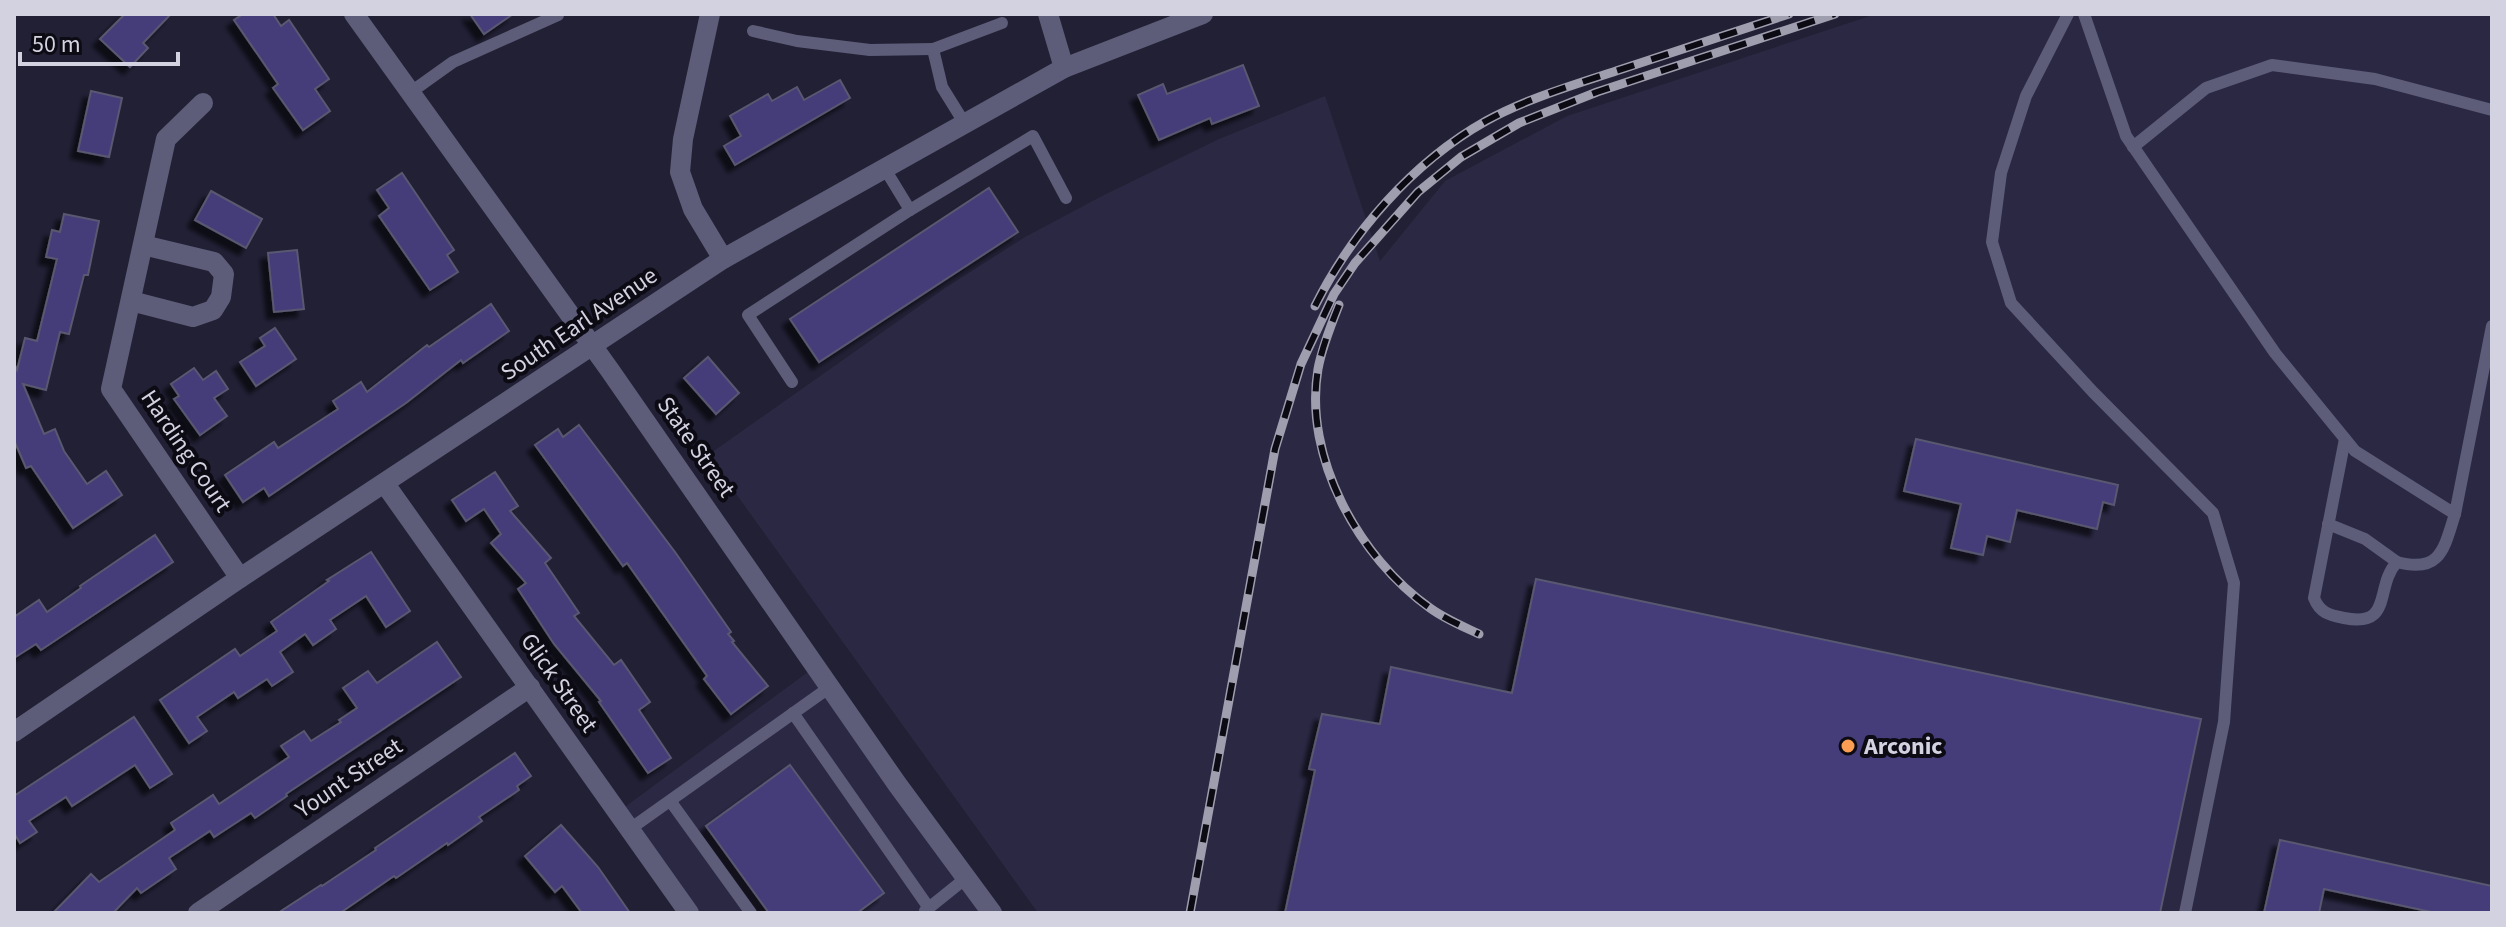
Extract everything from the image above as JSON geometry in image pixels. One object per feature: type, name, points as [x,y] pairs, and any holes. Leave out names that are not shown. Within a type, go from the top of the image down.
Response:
[{"type":"street","name":"State Street","points":[[354,14],[694,488],[830,687],[992,913]]},
{"type":"street","points":[[710,14],[683,139],[680,172],[693,209],[723,259]]},
{"type":"street","points":[[1048,14],[1064,68]]},
{"type":"street","name":"South Earl Avenue","points":[[14,732],[240,578],[723,259],[1064,68],[1203,14]]},
{"type":"street","name":"Harding Court","points":[[203,103],[166,139],[111,389],[240,578]]},
{"type":"street","points":[[131,301],[193,317],[213,310],[221,297],[224,274],[214,262],[143,245]]},
{"type":"street","name":"Glick Street","points":[[385,484],[689,913]]},
{"type":"street","name":"Yount Street","points":[[198,913],[530,687]]},
{"type":"lane","points":[[2068,14],[2026,96],[2001,173],[1992,242],[2011,303],[2093,392],[2213,513],[2234,583],[2224,722],[2185,913]]},
{"type":"lane","points":[[2084,14],[2126,136],[2275,353],[2355,451],[2455,514]]},
{"type":"lane","points":[[411,92],[453,62],[558,15]]},
{"type":"lane","points":[[753,31],[797,41],[870,50],[933,49],[1002,23]]},
{"type":"lane","points":[[933,49],[942,87],[965,124]]},
{"type":"lane","points":[[2133,147],[2206,88],[2272,65],[2375,79],[2492,110]]},
{"type":"lane","points":[[792,382],[748,315],[910,210],[1033,136],[1066,198]]},
{"type":"lane","points":[[885,169],[910,210]]},
{"type":"lane","points":[[2328,524],[2365,539],[2397,562],[2412,566],[2428,564],[2442,555],[2455,514],[2492,326]]},
{"type":"lane","points":[[2345,439],[2314,598],[2318,609],[2331,616],[2359,621],[2372,617],[2380,607],[2392,568],[2397,562]]},
{"type":"lane","points":[[630,829],[830,687]]},
{"type":"lane","points":[[793,713],[926,911],[966,878]]},
{"type":"lane","points":[[671,802],[751,913]]},
{"type":"shaded area","points":[[1876,14],[2492,14],[2492,913],[1038,913],[708,455],[945,288],[1025,237],[1219,139],[1325,96],[1380,261],[1445,181],[1567,116]]},
{"type":"shaded area","points":[[816,666],[992,913],[689,913],[618,812]]},
{"type":"building","points":[[125,14],[171,14],[143,43],[148,48],[130,67],[100,39]]},
{"type":"building","points":[[243,14],[273,14],[281,26],[289,20],[329,79],[315,89],[330,111],[303,130],[273,88],[278,84],[234,20]]},
{"type":"building","points":[[470,14],[513,14],[484,34]]},
{"type":"building","points":[[1243,65],[1259,106],[1212,124],[1210,118],[1159,140],[1138,95],[1163,84],[1167,94]]},
{"type":"building","points":[[840,80],[850,98],[735,165],[724,146],[741,136],[730,116],[768,94],[772,101],[797,87],[804,100]]},
{"type":"building","points":[[91,91],[122,98],[109,157],[78,151]]},
{"type":"building","points":[[402,173],[454,250],[447,255],[458,272],[430,290],[379,216],[389,208],[377,190]]},
{"type":"building","points":[[989,188],[1018,232],[819,362],[790,319]]},
{"type":"building","points":[[211,191],[262,219],[246,248],[195,220]]},
{"type":"building","points":[[64,214],[99,221],[88,275],[84,275],[69,334],[60,332],[46,390],[23,384],[44,434],[55,429],[64,451],[87,484],[106,471],[122,495],[73,528],[31,466],[26,468],[14,440],[14,363],[17,370],[25,338],[37,341],[57,259],[46,257],[52,230],[60,232]]},
{"type":"building","points":[[297,250],[304,309],[274,312],[268,253]]},
{"type":"building","points":[[491,304],[509,331],[463,363],[461,360],[406,403],[269,496],[264,488],[243,502],[225,475],[274,442],[278,448],[338,409],[333,401],[361,382],[367,392],[427,345],[429,347]]},
{"type":"building","points":[[275,328],[296,359],[256,386],[240,362],[265,346],[260,338]]},
{"type":"building","points":[[708,357],[739,393],[716,414],[684,378]]},
{"type":"building","points":[[194,368],[203,380],[216,371],[228,389],[214,398],[227,416],[200,435],[174,399],[179,396],[171,384]]},
{"type":"building","points":[[579,425],[675,552],[731,632],[728,634],[732,642],[768,686],[731,714],[627,563],[623,566],[535,445],[558,429],[563,437]]},
{"type":"building","points":[[1916,439],[2118,485],[2114,505],[2103,502],[2097,529],[2017,510],[2010,542],[1987,536],[1983,555],[1951,548],[1961,504],[1904,491]]},
{"type":"building","points":[[495,472],[518,506],[510,511],[551,558],[545,563],[579,613],[574,616],[614,665],[621,660],[650,702],[639,710],[671,758],[648,773],[601,701],[554,644],[518,589],[526,583],[491,543],[501,534],[484,509],[466,521],[452,500]]},
{"type":"building","points":[[155,535],[173,562],[41,650],[36,644],[14,658],[14,617],[39,600],[47,612]]},
{"type":"building","points":[[371,552],[410,611],[386,627],[366,596],[330,620],[336,629],[313,645],[305,634],[280,652],[293,672],[272,686],[267,679],[238,698],[234,692],[197,717],[207,731],[189,743],[160,700],[235,649],[240,656],[277,631],[271,622]]},
{"type":"building","name":"Arconic","points":[[1536,579],[2201,719],[2160,913],[1285,913],[1315,770],[1309,769],[1322,714],[1380,724],[1391,667],[1512,693]]},
{"type":"building","points":[[437,642],[461,677],[255,818],[251,813],[214,837],[210,831],[169,858],[176,869],[141,893],[137,888],[113,913],[53,913],[91,874],[99,882],[175,830],[171,823],[213,795],[219,804],[289,757],[281,746],[304,731],[311,741],[341,722],[339,720],[357,708],[343,688],[368,671],[377,683]]},
{"type":"building","points":[[134,717],[172,774],[150,788],[135,765],[72,806],[66,797],[29,821],[37,832],[20,843],[14,833],[14,796]]},
{"type":"building","points":[[515,753],[531,776],[517,786],[519,790],[479,817],[482,821],[448,845],[396,878],[394,876],[340,913],[278,913],[376,850]]},
{"type":"building","points":[[790,765],[884,893],[857,913],[769,913],[706,826]]},
{"type":"building","points":[[561,825],[598,867],[630,913],[582,913],[562,886],[555,892],[525,856]]},
{"type":"building","points":[[2280,840],[2492,886],[2492,913],[2436,913],[2324,889],[2319,913],[2264,913]]},
{"type":"railway","points":[[1315,306],[1347,252],[1387,201],[1434,157],[1486,121],[1550,93],[1789,14]]},
{"type":"railway","points":[[1190,913],[1275,449],[1301,364],[1334,294],[1355,263],[1418,192],[1461,157],[1519,123],[1597,92],[1835,14]]},
{"type":"railway","points":[[1339,305],[1318,369],[1316,402],[1319,436],[1328,470],[1342,503],[1359,534],[1404,587],[1436,612],[1479,634]]},
{"type":"place","name":"Arconic","points":[[1848,746]]}]
